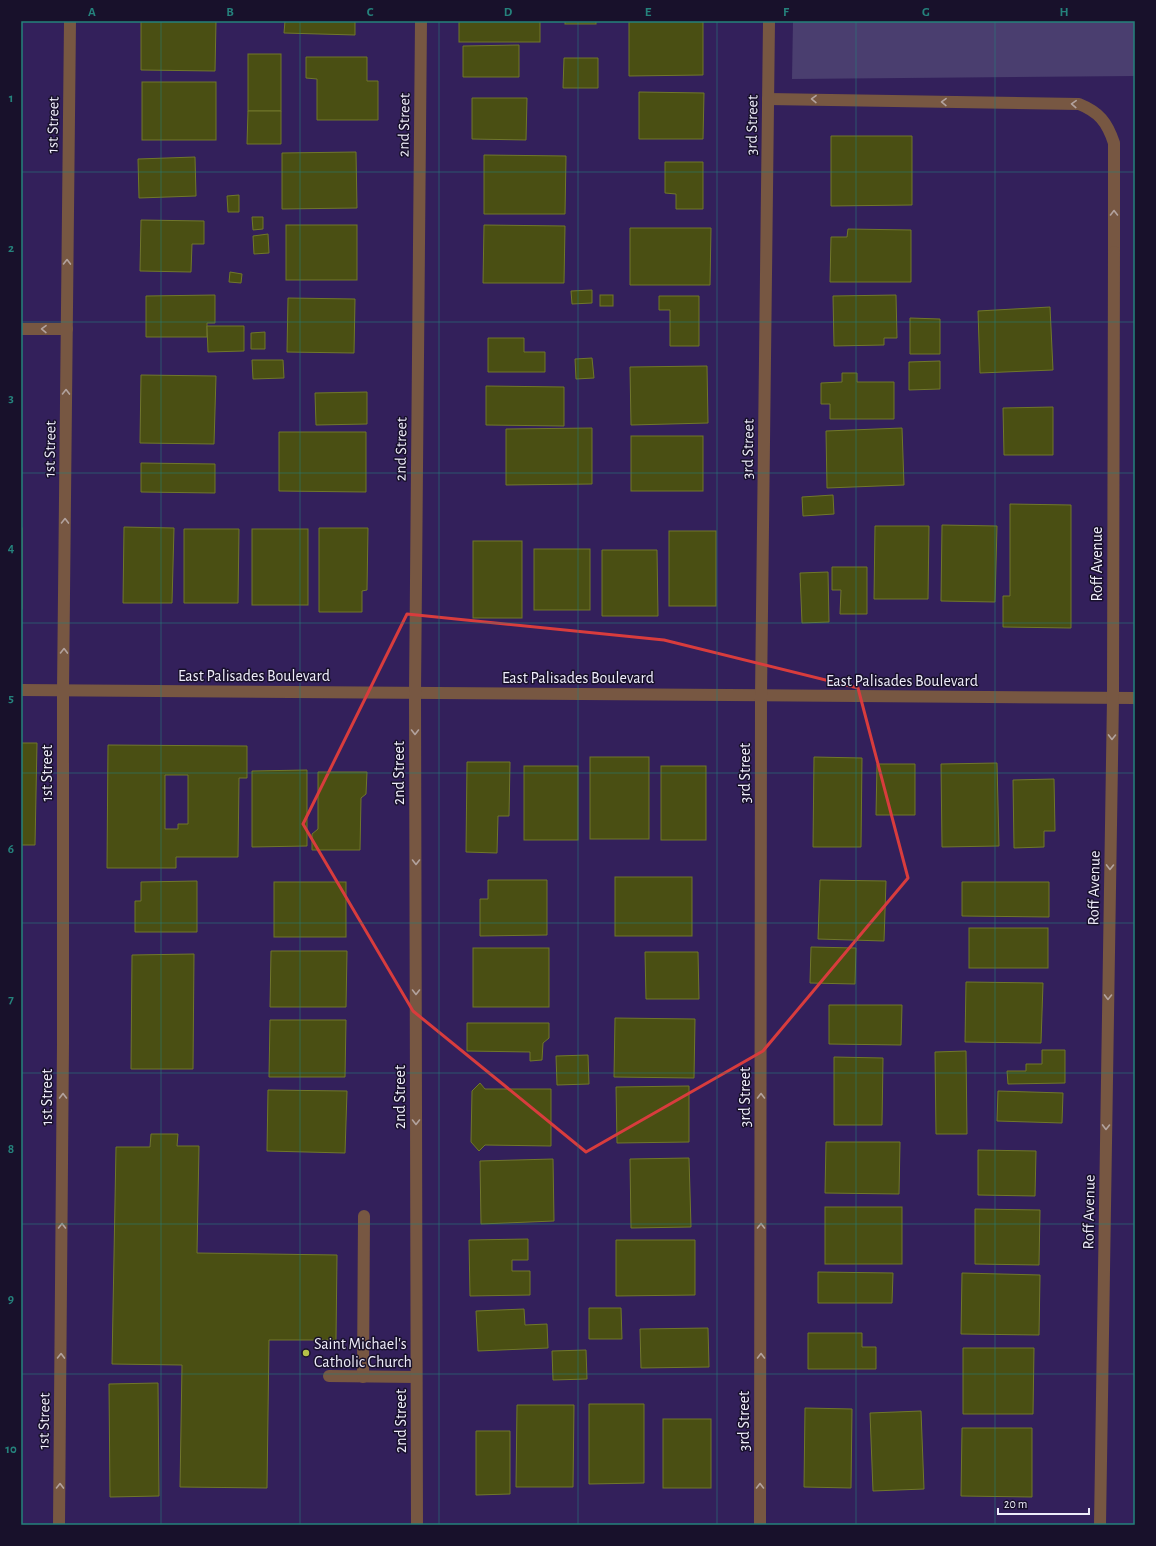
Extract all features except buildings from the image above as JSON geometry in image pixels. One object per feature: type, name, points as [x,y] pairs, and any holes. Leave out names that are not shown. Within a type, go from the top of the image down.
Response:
[{"type":"street","name":"1st Street","points":[[59,1525],[63,1044],[63,690],[70,21]]},
{"type":"street","name":"2nd Street","points":[[417,1525],[415,693],[421,21]]},
{"type":"street","name":"3rd Street","points":[[760,1525],[761,696],[769,21]]},
{"type":"street","name":"Roff Avenue","points":[[768,99],[1079,104],[1091,108],[1101,118],[1109,130],[1114,143],[1113,698],[1100,1525]]},
{"type":"street","points":[[21,329],[67,329]]},
{"type":"street","name":"East Palisades Boulevard","points":[[21,690],[1135,698]]},
{"type":"street","points":[[363,1377],[364,1216]]},
{"type":"street","points":[[329,1376],[416,1377]]},
{"type":"highlighted area","points":[[407,614],[664,640],[858,688],[908,878],[763,1051],[586,1152],[413,1011],[303,824]]},
{"type":"shaded area","points":[[793,21],[1135,21],[1135,76],[792,79]]},
{"type":"place","name":"Saint Michael's Catholic Church","points":[[306,1353]]}]
